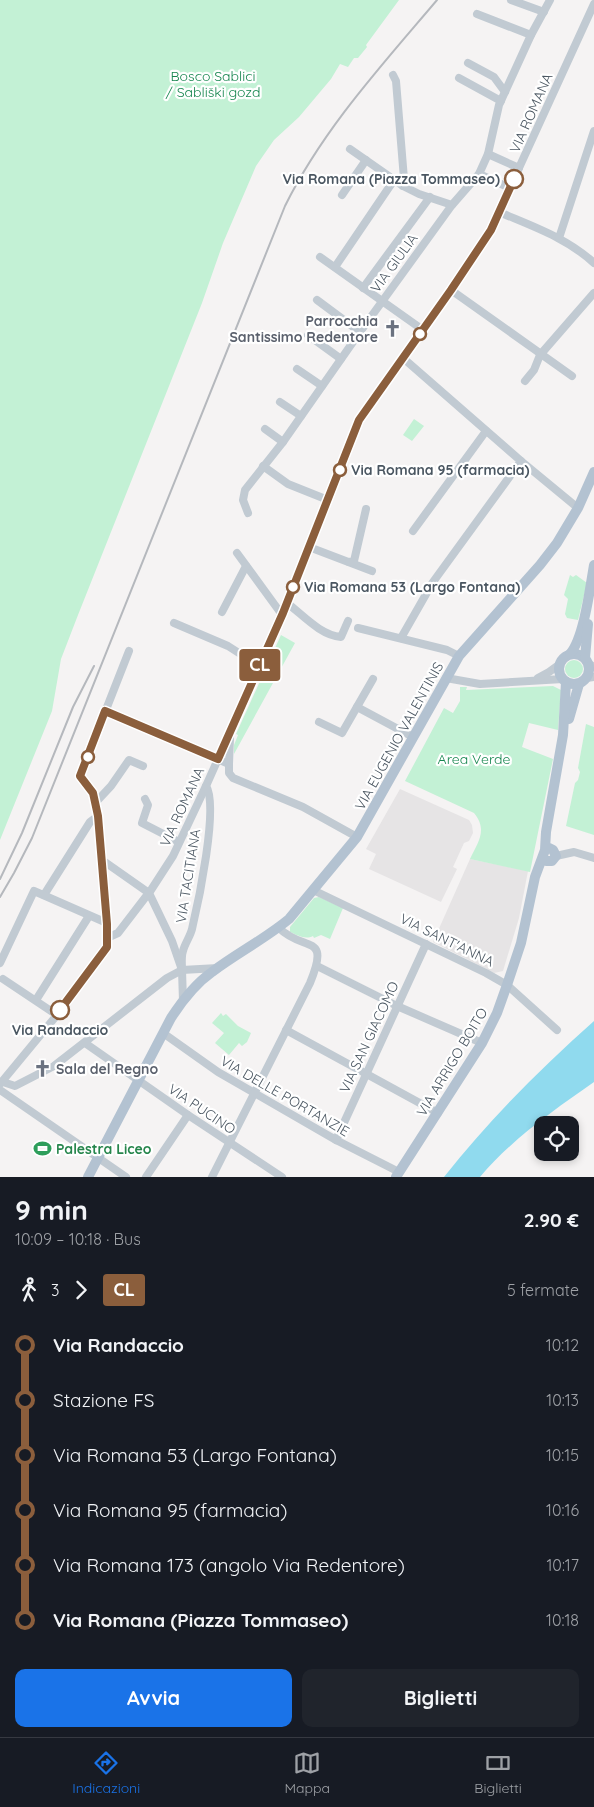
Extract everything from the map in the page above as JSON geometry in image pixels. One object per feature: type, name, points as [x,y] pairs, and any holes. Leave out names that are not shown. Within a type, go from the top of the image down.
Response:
[{"type":"main road","name":"VIA EUGENIO VALENTINIS","points":[[88,1177],[171,1018],[183,1001],[218,968],[289,919],[357,837],[459,656],[540,565],[557,543],[578,508],[589,496],[594,472]]},
{"type":"main road","points":[[560,664],[574,650],[580,632],[594,565]]},
{"type":"main road","name":"VIA ARRIGO BOITO","points":[[564,735],[590,671],[586,636],[594,593]]},
{"type":"main road","points":[[570,654],[577,654],[589,663]]},
{"type":"main road","name":"VIA ARRIGO BOITO","points":[[397,1174],[482,1043],[508,986],[521,943],[534,884],[549,854],[551,804],[564,735],[564,681],[560,674],[560,664]]},
{"type":"main road","points":[[564,681],[574,684],[587,680]]},
{"type":"street","points":[[510,0],[544,12]]},
{"type":"street","name":"VIA GIULIA","points":[[248,513],[244,506],[243,496],[245,490],[283,442],[452,205],[479,174],[488,154],[501,101],[550,0]]},
{"type":"street","name":"VIA ROMANA","points":[[107,938],[118,933],[166,870],[206,786],[287,604],[359,420],[491,230],[594,4]]},
{"type":"street","points":[[477,14],[532,35]]},
{"type":"street","points":[[468,62],[494,77],[505,92]]},
{"type":"street","points":[[393,75],[396,81],[403,186]]},
{"type":"street","points":[[459,78],[501,101]]},
{"type":"street","points":[[559,238],[594,131]]},
{"type":"street","points":[[350,149],[403,186],[419,194],[452,205]]},
{"type":"street","points":[[488,154],[519,168]]},
{"type":"street","points":[[342,195],[366,160]]},
{"type":"street","points":[[479,174],[510,188]]},
{"type":"street","points":[[334,267],[394,180]]},
{"type":"street","points":[[363,288],[430,197]]},
{"type":"street","points":[[499,212],[559,238],[582,252],[594,263]]},
{"type":"street","points":[[320,257],[423,330]]},
{"type":"street","points":[[451,290],[572,376]]},
{"type":"street","points":[[525,381],[534,370],[540,355],[594,292]]},
{"type":"street","points":[[317,300],[360,332]]},
{"type":"street","points":[[308,335],[341,359]]},
{"type":"street","points":[[403,358],[578,508]]},
{"type":"street","points":[[297,368],[322,386]]},
{"type":"street","points":[[280,402],[301,416]]},
{"type":"street","points":[[265,429],[283,442]]},
{"type":"street","points":[[414,531],[486,431]]},
{"type":"street","points":[[401,638],[433,582],[521,461]]},
{"type":"street","points":[[263,466],[288,484],[328,500]]},
{"type":"street","points":[[349,562],[354,561],[366,509]]},
{"type":"street","points":[[309,547],[372,571]]},
{"type":"street","points":[[237,553],[280,612],[283,613]]},
{"type":"street","points":[[222,612],[246,566]]},
{"type":"street","points":[[287,604],[323,630],[337,636],[341,637],[348,621]]},
{"type":"street","points":[[174,623],[228,646],[259,666]]},
{"type":"street","points":[[358,628],[447,650],[459,656]]},
{"type":"street","points":[[15,1086],[1,1083],[57,1015],[107,947],[107,924],[96,802],[93,793],[80,776],[129,651]]},
{"type":"street","points":[[532,681],[560,664]]},
{"type":"street","points":[[446,678],[480,684],[564,681]]},
{"type":"street","points":[[319,722],[342,733],[373,679]]},
{"type":"street","points":[[357,707],[413,737]]},
{"type":"street","points":[[105,711],[229,764]]},
{"type":"street","points":[[232,726],[229,773],[233,778],[303,806],[357,837]]},
{"type":"street","points":[[96,802],[111,786],[129,760],[143,766]]},
{"type":"street","name":"VIA TACITIANA","points":[[182,970],[182,954],[192,928],[206,857],[210,809],[210,792],[206,786]]},
{"type":"street","points":[[145,799],[148,805],[142,823],[179,842]]},
{"type":"street","points":[[44,895],[90,822],[98,816]]},
{"type":"street","points":[[549,854],[574,852],[594,858]]},
{"type":"street","points":[[102,860],[149,893],[172,941],[182,970],[183,1001]]},
{"type":"street","name":"VIA SANT'ANNA","points":[[313,890],[486,973],[508,986],[557,1030]]},
{"type":"street","points":[[0,962],[34,891],[107,924]]},
{"type":"street","points":[[36,1000],[89,916]]},
{"type":"street","points":[[212,1177],[317,966],[318,954],[312,945],[289,937],[278,928]]},
{"type":"street","name":"VIA SAN GIACOMO","points":[[336,1140],[426,944]]},
{"type":"street","points":[[317,966],[397,1006],[482,1043]]},
{"type":"street","points":[[8,1096],[15,1086],[54,1066],[167,978],[182,970],[218,968]]},
{"type":"street","points":[[192,969],[197,986]]},
{"type":"street","points":[[3,979],[57,1015]]},
{"type":"street","points":[[183,981],[197,986]]},
{"type":"street","points":[[286,1030],[438,1113]]},
{"type":"street","name":"VIA DELLE PORTANZIE","points":[[163,1033],[218,1072],[397,1174]]},
{"type":"street","name":"VIA PUCINO","points":[[85,1043],[188,1115],[282,1177]]},
{"type":"street","points":[[0,1090],[126,1177]]},
{"type":"street","points":[[146,1177],[188,1115]]},
{"type":"shaded area","points":[[400,789],[469,820],[472,825],[473,833],[469,841],[464,843],[453,867],[457,869],[441,902],[369,869],[376,854],[366,849]]},
{"type":"shaded area","points":[[470,859],[528,871],[519,918],[503,971],[494,973],[433,942]]},
{"type":"green space","name":"Bosco Sablici / Sabliški gozd","points":[[0,0],[399,0],[358,58],[354,58],[348,67],[340,64],[331,79],[299,117],[274,140],[256,166],[223,243],[202,303],[61,659],[52,711],[0,840]]},
{"type":"green space","points":[[414,419],[424,426],[412,441],[403,435]]},
{"type":"green space","points":[[570,575],[573,577],[576,575],[587,583],[578,620],[567,618],[565,614],[568,599],[564,595]]},
{"type":"green space","points":[[281,635],[295,643],[234,754],[234,745],[238,735],[236,734]]},
{"type":"green space","points":[[574,660],[580,663],[583,669],[580,675],[574,678],[568,675],[565,669],[568,663]]},
{"type":"green space","name":"Area Verde","points":[[553,686],[561,690],[558,730],[529,723],[522,747],[553,759],[530,872],[470,859],[481,831],[478,819],[474,813],[405,781],[444,708],[453,713],[460,701],[460,687],[467,687],[466,690]]},
{"type":"green space","points":[[586,724],[594,727],[594,835],[566,826],[575,783],[580,772],[578,768]]},
{"type":"green space","points":[[319,897],[343,908],[330,939],[321,935],[314,938],[313,936],[298,936],[290,932],[290,927],[314,898]]},
{"type":"green space","points":[[221,1013],[223,1016],[226,1014],[238,1026],[251,1033],[247,1042],[242,1046],[239,1043],[229,1055],[215,1043],[224,1033],[212,1023]]},
{"type":"water","points":[[594,1021],[594,1082],[547,1116],[534,1116],[534,1126],[492,1163],[480,1177],[444,1177],[479,1135],[554,1058]]},
{"type":"railway","points":[[0,897],[32,838],[285,206],[317,150],[335,124],[375,73],[437,0]]},
{"type":"railway","points":[[0,879],[22,833],[73,707],[94,666]]},
{"type":"bus line","name":"CL","points":[[60,1010],[107,947],[107,924],[98,816],[93,793],[80,776],[105,711],[218,759],[283,613],[359,420],[491,230],[514,179]]},
{"type":"place","name":"Via Romana (Piazza Tommaseo)","points":[[514,179]]},
{"type":"place","name":"Parrocchia Santissimo Redentore","points":[[392,329]]},
{"type":"place","name":"Via Romana 95 (farmacia)","points":[[340,470]]},
{"type":"place","name":"Via Romana 53 (Largo Fontana)","points":[[293,587]]},
{"type":"place","name":"Via Randaccio","points":[[60,1010]]},
{"type":"place","name":"Sala del Regno","points":[[42,1069]]},
{"type":"place","name":"Palestra Liceo","points":[[42,1149]]}]
